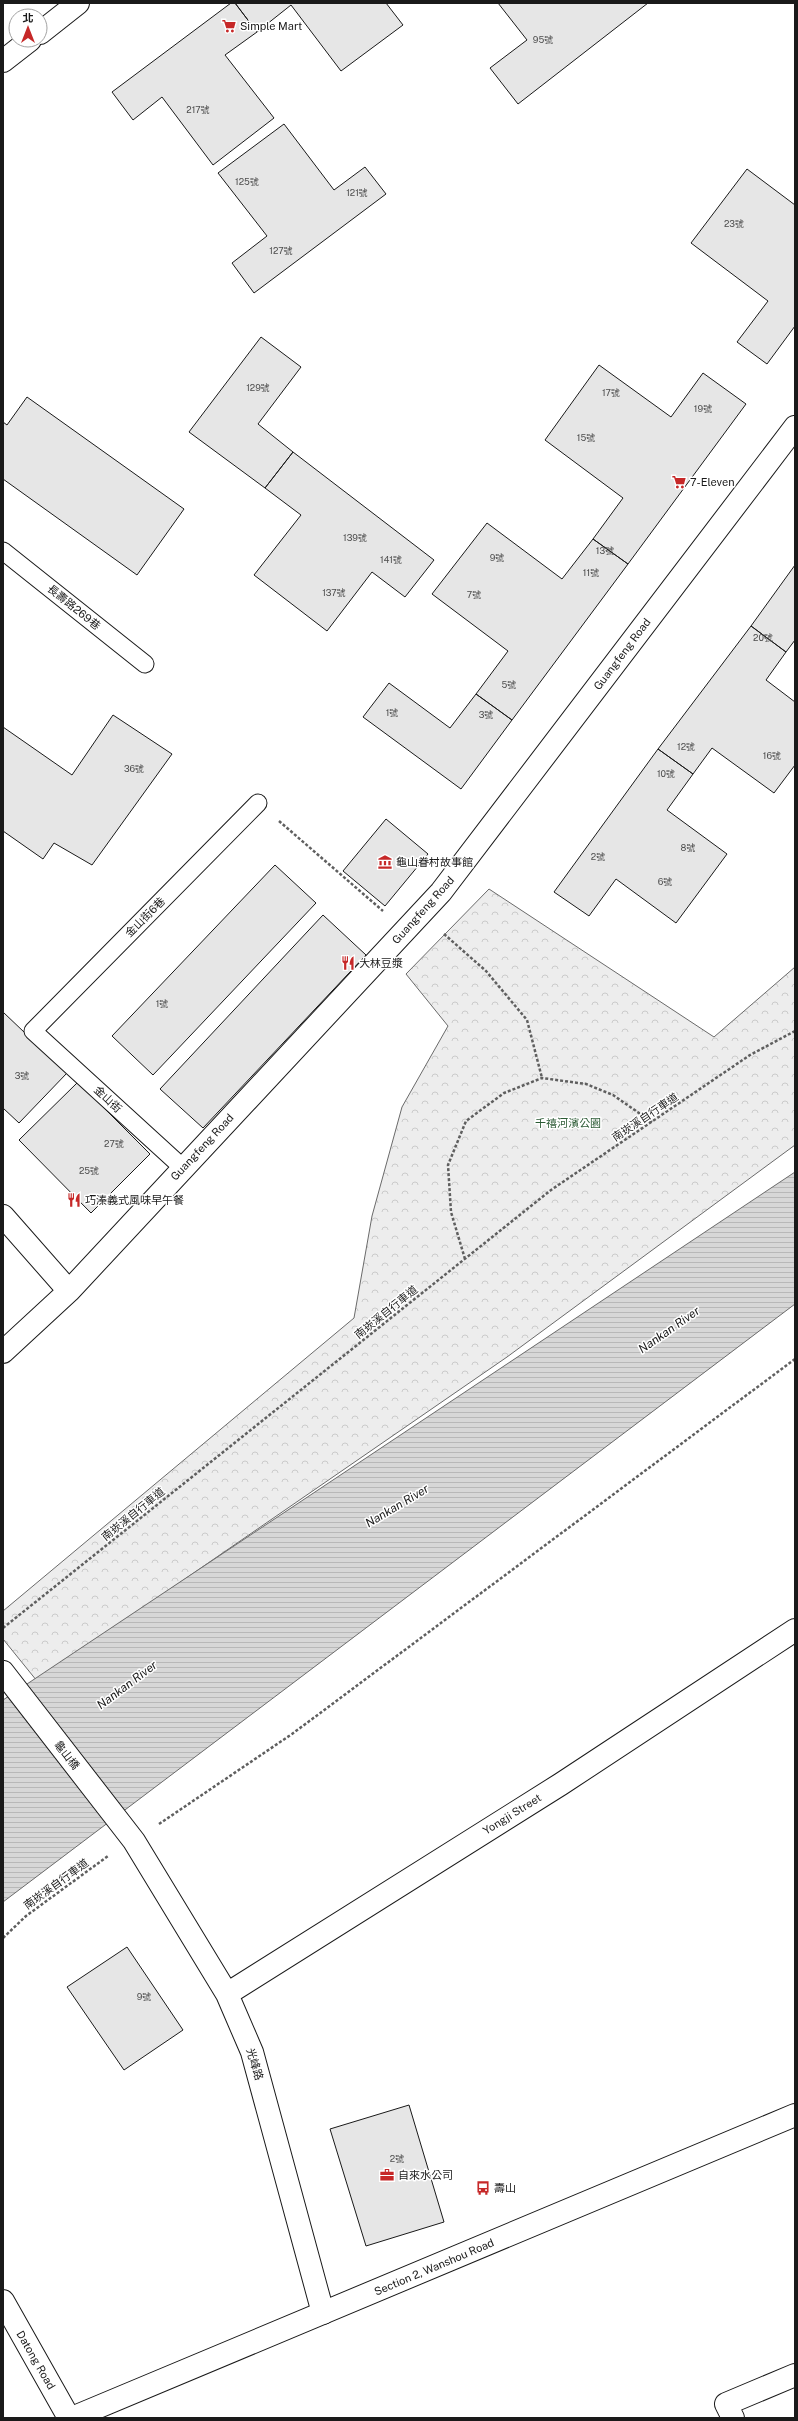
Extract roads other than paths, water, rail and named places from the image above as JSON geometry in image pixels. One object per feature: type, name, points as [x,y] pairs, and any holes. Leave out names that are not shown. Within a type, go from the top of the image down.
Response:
[{"type":"street","points":[[48,26],[78,3]]},
{"type":"street","points":[[3,61],[20,48]]},
{"type":"street","name":"Guangfeng Road","points":[[3,1352],[69,1291],[441,892],[795,427]]},
{"type":"street","points":[[3,1216],[69,1291]]},
{"type":"street","name":"Yongji Street","points":[[227,1994],[561,1784],[795,1630]]},
{"type":"street","name":"龜山橋","points":[[3,1672],[132,1838]]},
{"type":"street","name":"光峰路","points":[[132,1838],[227,1994],[252,2052],[323,2313]]},
{"type":"street","name":"Section 2, Wanshou Road","points":[[71,2418],[795,2114]]},
{"type":"street","name":"Datong Road","points":[[3,2301],[71,2418]]},
{"type":"street","points":[[729,2411],[795,2375]]},
{"type":"lane","name":"長壽路269巷","points":[[3,551],[146,664]]},
{"type":"lane","name":"金山街6巷","points":[[33,1031],[258,802]]},
{"type":"lane","name":"金山街","points":[[33,1031],[183,1168]]},
{"type":"water","name":"Nankan River","points":[[795,1172],[795,1304],[3,1902],[3,1700]]},
{"type":"place","name":"Simple Mart","points":[[229,26]]},
{"type":"place","name":"7-Eleven","points":[[679,482]]},
{"type":"place","name":"龜山眷村故事館","points":[[385,862]]},
{"type":"place","name":"大林豆漿","points":[[348,963]]},
{"type":"place","name":"巧溱義式風味早午餐","points":[[74,1200]]},
{"type":"place","name":"自來水公司","points":[[387,2175]]},
{"type":"place","name":"壽山","points":[[483,2188]]},
{"type":"park label","name":"千禧河濱公園","points":[[568,1123]]}]
